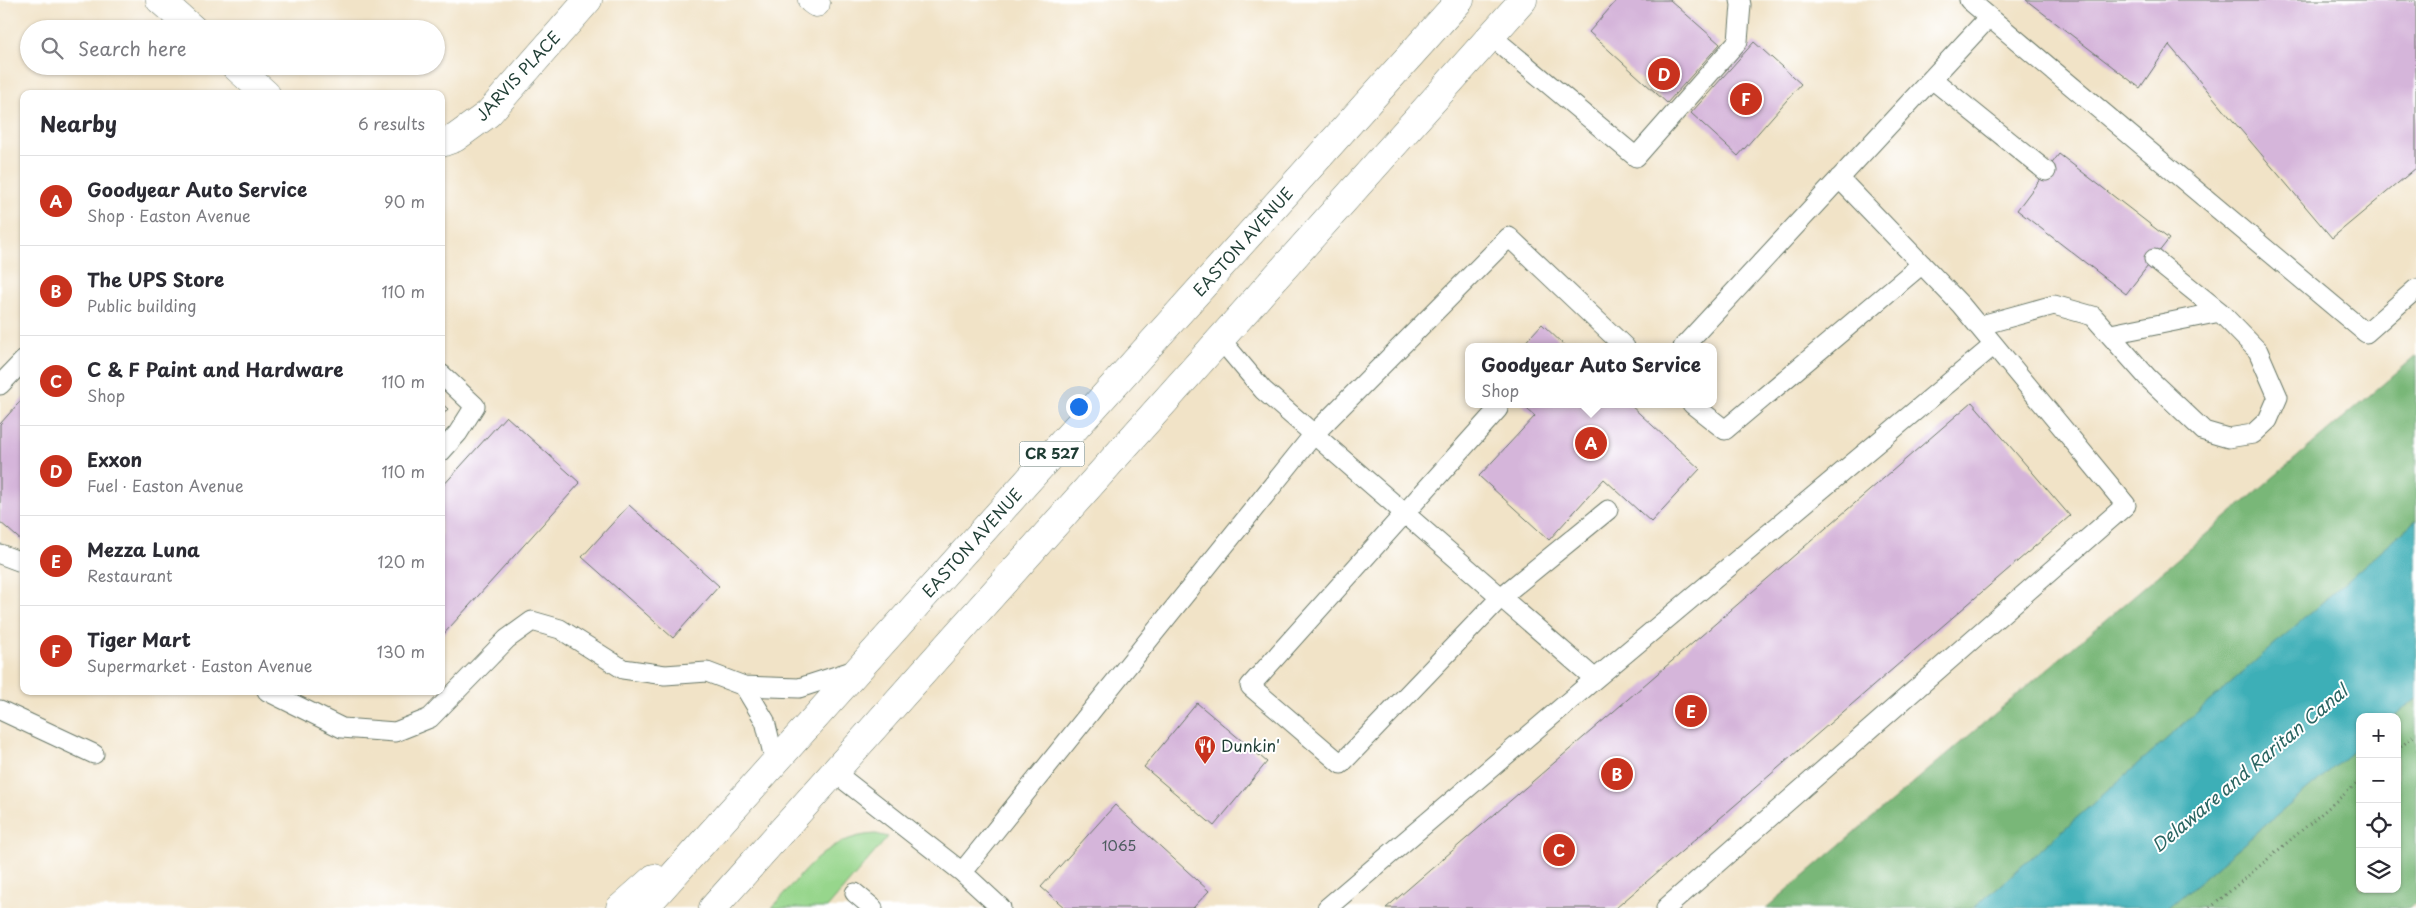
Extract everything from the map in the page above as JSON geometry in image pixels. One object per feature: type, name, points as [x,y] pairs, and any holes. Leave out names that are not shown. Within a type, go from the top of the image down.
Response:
[{"type":"main road","points":[[160,0],[183,20]]},
{"type":"main road","name":"JARVIS PLACE","points":[[445,141],[455,138],[488,114],[588,0]]},
{"type":"main road","name":"EASTON AVENUE","points":[[644,908],[1460,0]]},
{"type":"main road","name":"CR 527","points":[[713,908],[1523,0]]},
{"type":"main road","points":[[245,75],[262,90]]},
{"type":"main road","points":[[620,908],[727,815]]},
{"type":"lane","points":[[1491,36],[1636,156],[1738,41],[1740,0]]},
{"type":"lane","points":[[1969,0],[2366,333],[2416,289]]},
{"type":"lane","points":[[1687,343],[1989,17]]},
{"type":"lane","points":[[1932,79],[2046,172]]},
{"type":"lane","points":[[1666,908],[2126,505],[1978,326],[1922,264],[1839,178]]},
{"type":"lane","points":[[962,872],[1314,434],[1508,237],[1622,343]]},
{"type":"lane","points":[[1978,326],[2054,305],[2093,316],[2111,334],[2148,378],[2204,431],[2228,438],[2254,434],[2268,420],[2278,397],[2258,350],[2220,312],[2154,259]]},
{"type":"lane","points":[[1697,408],[1725,430],[1922,264]]},
{"type":"lane","points":[[2111,334],[2220,312]]},
{"type":"lane","points":[[1221,340],[1263,390],[1595,679]]},
{"type":"lane","points":[[1327,908],[1595,679],[1994,345]]},
{"type":"lane","points":[[0,385],[20,364]]},
{"type":"lane","points":[[445,378],[475,406],[458,433],[445,448]]},
{"type":"lane","points":[[1498,409],[1250,686],[1341,764],[1501,597],[1608,510]]},
{"type":"lane","points":[[0,554],[20,562]]},
{"type":"lane","points":[[275,695],[342,728],[395,732],[430,718],[507,639],[532,621],[560,629],[623,669],[665,675],[707,672],[744,686],[799,688],[859,669]]},
{"type":"lane","points":[[744,686],[765,721],[774,762]]},
{"type":"lane","points":[[0,710],[94,754]]},
{"type":"lane","points":[[834,772],[962,872],[1001,908]]},
{"type":"lane","points":[[856,892],[873,908]]},
{"type":"path","points":[[2401,747],[2416,734]]},
{"type":"path","points":[[2210,908],[2356,784]]},
{"type":"green space","points":[[2416,356],[2416,520],[1974,908],[1766,908]]},
{"type":"green space","points":[[2416,698],[2416,903],[2409,908],[2168,908],[2356,748],[2356,893],[2401,893],[2401,713],[2399,713]]},
{"type":"green space","points":[[876,834],[888,837],[827,908],[772,908],[805,870],[829,849],[858,836]]},
{"type":"water","name":"Delaware and Raritan Canal","points":[[2416,520],[2416,698],[2399,713],[2356,713],[2356,748],[2168,908],[1974,908]]},
{"type":"building","points":[[1617,0],[1670,0],[1720,44],[1667,103],[1589,32]]},
{"type":"building","points":[[2026,0],[2416,0],[2416,168],[2332,238],[2169,45],[2140,88]]},
{"type":"building","points":[[1754,42],[1801,84],[1738,156],[1691,113]]},
{"type":"building","points":[[2059,154],[2169,239],[2126,294],[2017,210]]},
{"type":"building","points":[[1542,324],[1562,343],[1525,343]]},
{"type":"building","points":[[20,402],[20,540],[0,522],[0,424]]},
{"type":"building","points":[[1972,402],[2070,516],[1616,908],[1386,908]]},
{"type":"building","points":[[1526,408],[1633,408],[1700,469],[1651,522],[1604,479],[1549,540],[1479,476],[1535,416]]},
{"type":"building","points":[[506,416],[580,483],[445,633],[445,484]]},
{"type":"building","points":[[629,505],[719,586],[673,638],[582,557]]},
{"type":"building","name":"Dunkin'","points":[[1197,703],[1267,762],[1214,826],[1144,767]]},
{"type":"building","points":[[1115,805],[1209,891],[1193,908],[1065,908],[1041,887]]},
{"type":"place","name":"Exxon","points":[[1664,74]]},
{"type":"place","name":"Tiger Mart","points":[[1746,99]]},
{"type":"place","name":"Goodyear Auto Service","points":[[1591,443]]},
{"type":"place","name":"Mezza Luna","points":[[1691,711]]},
{"type":"place","name":"Dunkin'","points":[[1205,765]]},
{"type":"place","name":"The UPS Store","points":[[1617,774]]},
{"type":"place","name":"C & F Paint and Hardware","points":[[1559,850]]}]
